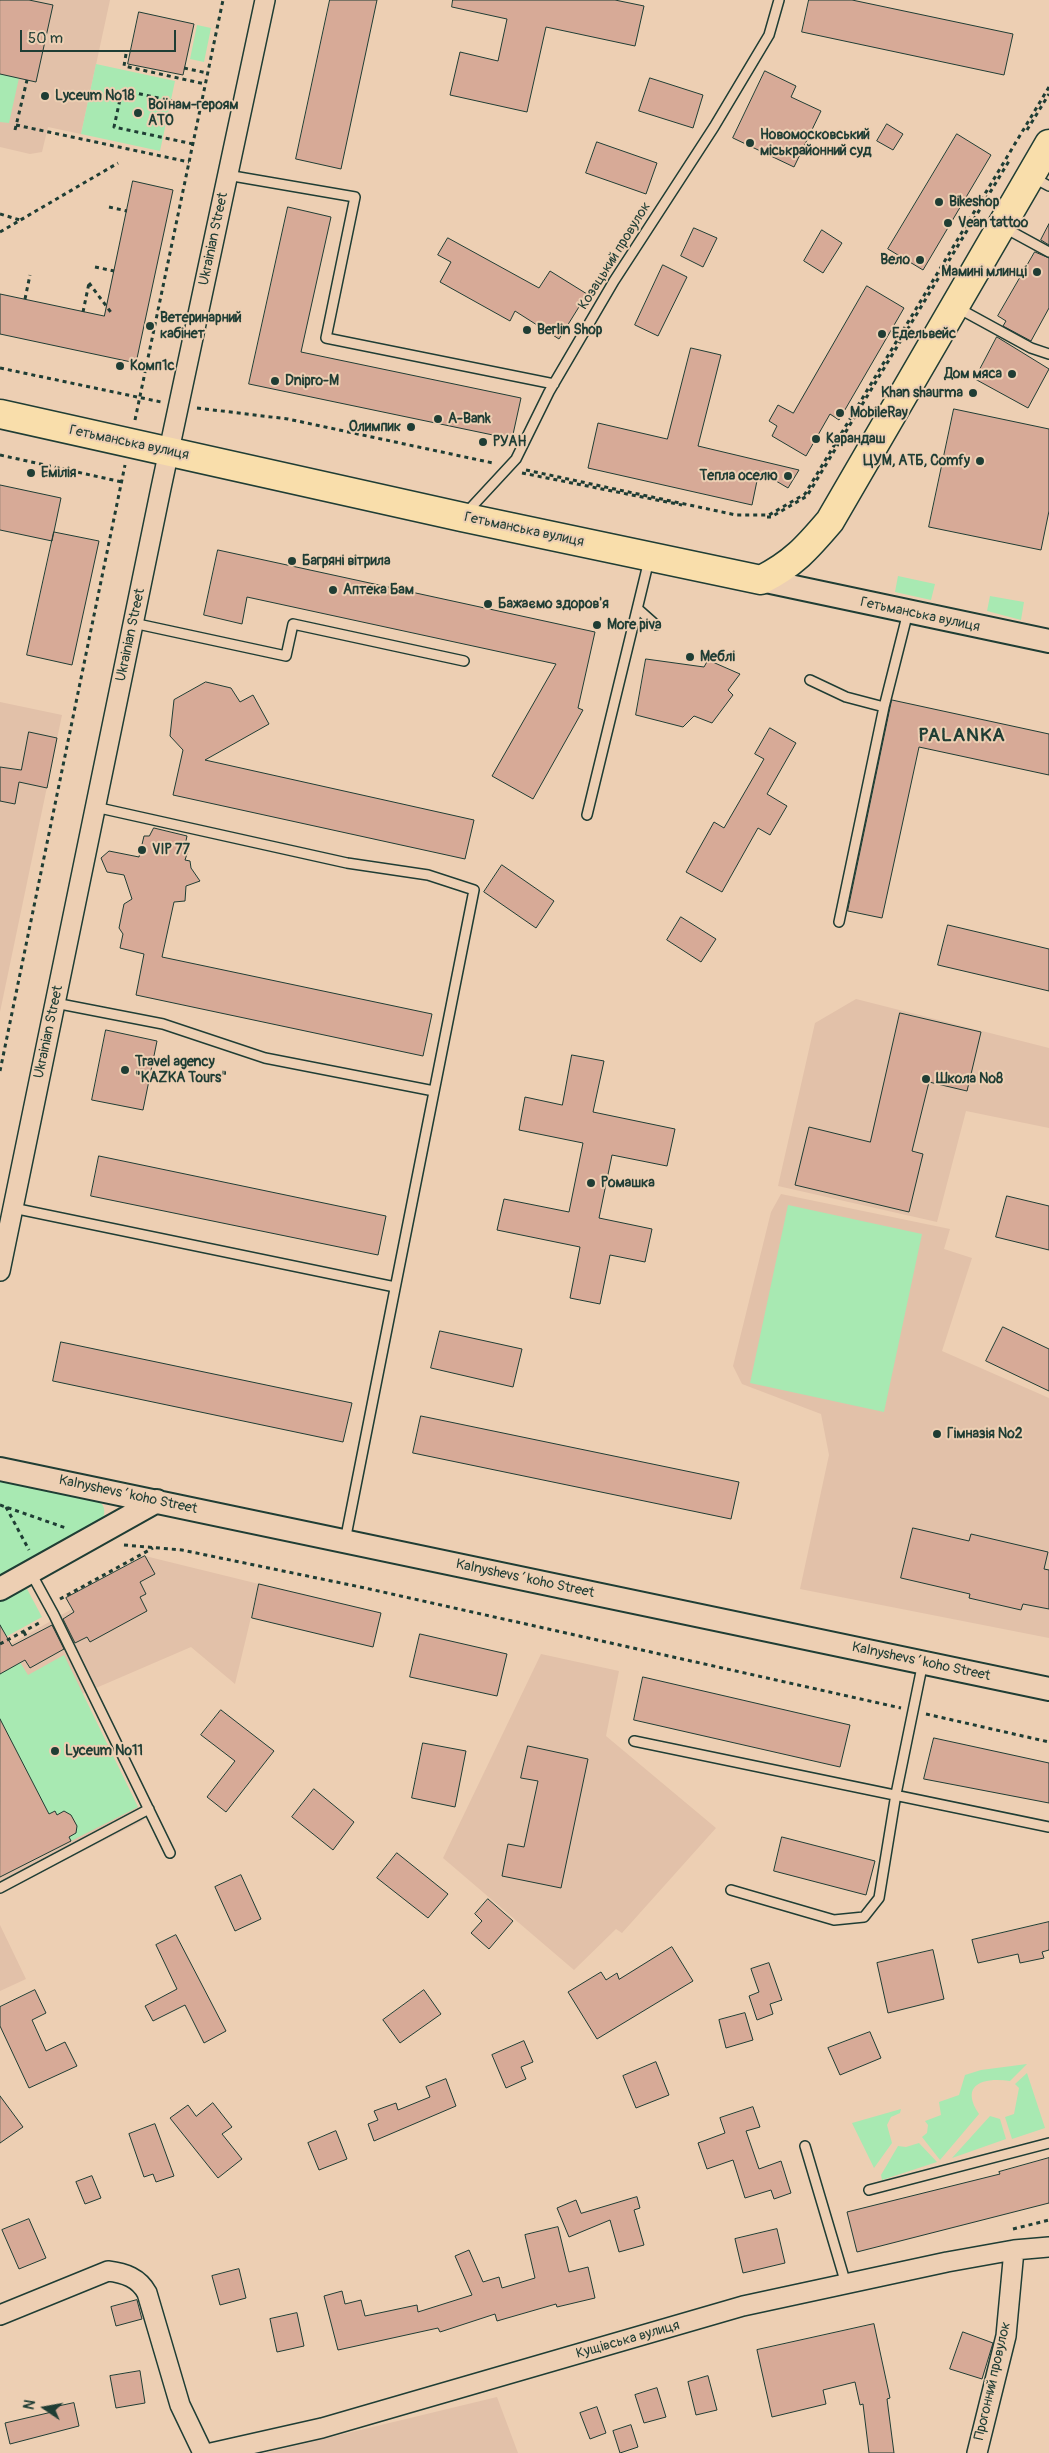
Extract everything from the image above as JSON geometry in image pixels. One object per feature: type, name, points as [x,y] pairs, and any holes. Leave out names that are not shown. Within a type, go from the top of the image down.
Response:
[{"type":"highway","points":[[761,580],[785,568],[806,550],[830,521],[1003,227],[1040,181],[1049,144]]},
{"type":"highway","name":"Гетьманська вулиця","points":[[0,414],[462,517],[761,580]]},
{"type":"street","name":"Ukrainian Street","points":[[0,1271],[178,405],[265,0]]},
{"type":"street","name":"Гетьманська вулиця","points":[[761,580],[1049,641]]},
{"type":"street","name":"Kalnyshevsʹkoho Street","points":[[0,1469],[1049,1689]]},
{"type":"street","points":[[0,1589],[157,1501]]},
{"type":"street","name":"Кущівська вулиця","points":[[211,2453],[322,2428],[743,2306],[947,2262],[1014,2250],[1049,2247]]},
{"type":"street","name":"Прогонний провулок","points":[[977,2453],[1006,2336],[1014,2250]]},
{"type":"street","points":[[0,2315],[108,2271],[121,2272],[142,2284],[148,2294],[180,2405],[203,2453]]},
{"type":"lane","name":"Козацький провулок","points":[[462,517],[516,459],[554,384],[614,281],[714,128],[749,69],[768,35],[779,0]]},
{"type":"lane","points":[[227,175],[355,197],[326,338],[554,384]]},
{"type":"lane","points":[[1003,227],[1049,252]]},
{"type":"lane","points":[[956,307],[1031,348],[1049,354]]},
{"type":"lane","points":[[587,815],[650,558]]},
{"type":"lane","points":[[638,609],[656,624]]},
{"type":"lane","points":[[839,922],[884,707],[908,612]]},
{"type":"lane","points":[[133,623],[286,656],[293,624],[464,661]]},
{"type":"lane","points":[[810,680],[846,697],[884,707]]},
{"type":"lane","points":[[95,807],[347,863],[428,876],[474,890],[345,1541]]},
{"type":"lane","points":[[55,1003],[163,1024],[266,1058],[434,1092]]},
{"type":"lane","points":[[13,1208],[395,1287]]},
{"type":"lane","points":[[31,1572],[54,1615],[170,1853]]},
{"type":"lane","points":[[731,1890],[834,1920],[864,1917],[879,1898],[896,1794],[923,1662]]},
{"type":"lane","points":[[634,1741],[1049,1827]]},
{"type":"lane","points":[[0,1888],[149,1809]]},
{"type":"lane","points":[[869,2190],[1049,2143]]},
{"type":"lane","points":[[805,2146],[846,2284]]},
{"type":"path","points":[[140,397],[222,0]]},
{"type":"path","points":[[126,54],[124,66],[205,84]]},
{"type":"path","points":[[184,68],[207,73]]},
{"type":"path","points":[[15,130],[27,80]]},
{"type":"path","points":[[508,468],[736,515],[769,515],[805,494],[1049,87]]},
{"type":"path","points":[[193,144],[114,127],[122,90],[200,107]]},
{"type":"path","points":[[0,368],[178,405],[288,419],[738,517],[771,517],[807,496],[1049,94]]},
{"type":"path","points":[[16,126],[189,162]]},
{"type":"path","points":[[0,232],[118,163]]},
{"type":"path","points":[[109,207],[127,211]]},
{"type":"path","points":[[0,214],[20,220]]},
{"type":"path","points":[[95,267],[114,271]]},
{"type":"path","points":[[25,299],[30,275]]},
{"type":"path","points":[[83,312],[89,283],[113,315]]},
{"type":"path","points":[[0,455],[122,482],[0,1072]]},
{"type":"path","points":[[0,1505],[92,1537]]},
{"type":"path","points":[[117,1544],[182,1550],[365,1588],[1049,1742]]},
{"type":"path","points":[[0,1644],[62,1611],[57,1601],[154,1548]]},
{"type":"path","points":[[24,1632],[28,1638]]},
{"type":"shaded area","name":"Lyceum №18","points":[[0,0],[110,0],[81,134],[48,127],[42,152],[30,154],[0,147]]},
{"type":"shaded area","points":[[0,702],[62,715],[0,1012]]},
{"type":"shaded area","name":"Школа №8","points":[[856,999],[1049,1048],[1049,1128],[966,1111],[937,1222],[778,1186],[815,1023]]},
{"type":"shaded area","name":"Гімназія №2","points":[[781,1194],[950,1229],[944,1249],[972,1258],[942,1351],[1049,1398],[1049,1638],[800,1589],[829,1455],[821,1414],[742,1384],[733,1366],[771,1212]]},
{"type":"shaded area","points":[[145,1556],[259,1584],[235,1684],[191,1647],[82,1694],[144,1820],[0,1894],[0,1650],[72,1609],[66,1598]]},
{"type":"shaded area","points":[[541,1654],[619,1671],[606,1736],[716,1828],[622,1933],[616,1929],[574,1970],[443,1858]]},
{"type":"shaded area","points":[[0,1925],[26,1979],[0,1991]]},
{"type":"shaded area","points":[[497,2397],[518,2453],[265,2453]]},
{"type":"green space","points":[[197,25],[211,28],[204,62],[190,59]]},
{"type":"green space","points":[[96,64],[175,81],[160,151],[81,134]]},
{"type":"green space","points":[[0,74],[19,78],[9,123],[0,122]]},
{"type":"green space","points":[[898,576],[935,584],[931,600],[895,592]]},
{"type":"green space","points":[[990,596],[1024,602],[1021,620],[987,611]]},
{"type":"green space","points":[[788,1205],[922,1234],[884,1412],[750,1383]]},
{"type":"green space","points":[[0,1479],[96,1499],[104,1507],[103,1519],[0,1581]]},
{"type":"green space","points":[[26,1587],[42,1617],[0,1640],[0,1601]]},
{"type":"green space","name":"Lyceum №11","points":[[64,1655],[138,1807],[71,1841],[69,1837],[76,1833],[74,1820],[64,1811],[57,1815],[55,1811],[49,1814],[0,1719],[0,1665],[20,1662],[28,1675]]},
{"type":"green space","points":[[1027,2064],[1010,2081],[991,2080],[977,2085],[973,2089],[972,2096],[979,2114],[940,2160],[922,2137],[927,2133],[928,2125],[925,2121],[941,2115],[939,2102],[959,2095],[965,2075],[981,2070]]},
{"type":"green space","points":[[1027,2073],[1045,2128],[1012,2139],[1005,2117],[1014,2114],[1019,2088],[1015,2084]]},
{"type":"green space","points":[[901,2109],[900,2113],[891,2117],[887,2125],[892,2143],[874,2168],[852,2123]]},
{"type":"green space","points":[[990,2116],[1000,2119],[1006,2139],[952,2158]]},
{"type":"green space","points":[[919,2143],[937,2162],[882,2180],[881,2175],[898,2146],[906,2147]]},
{"type":"building","points":[[0,0],[29,0],[53,5],[36,82],[0,74]]},
{"type":"building","points":[[330,0],[377,0],[341,169],[296,159]]},
{"type":"building","points":[[453,0],[615,0],[644,6],[635,46],[546,27],[527,112],[450,95],[460,52],[498,61],[507,19],[452,7]]},
{"type":"building","points":[[809,0],[852,0],[1013,34],[1004,75],[802,32]]},
{"type":"building","points":[[139,12],[194,24],[183,75],[128,64]]},
{"type":"building","points":[[765,71],[796,86],[791,97],[821,111],[794,167],[733,138]]},
{"type":"building","points":[[650,78],[703,95],[693,128],[639,111]]},
{"type":"building","points":[[887,124],[903,134],[893,150],[877,141]]},
{"type":"building","name":"Bikeshop","points":[[957,134],[991,155],[923,270],[888,249]]},
{"type":"building","points":[[597,142],[657,163],[646,194],[586,173]]},
{"type":"building","points":[[133,181],[173,190],[136,363],[0,334],[0,294],[104,316]]},
{"type":"building","points":[[288,207],[331,217],[301,352],[521,398],[512,439],[249,384]]},
{"type":"building","points":[[1049,224],[1049,245],[1041,240]]},
{"type":"building","points":[[694,228],[717,238],[703,267],[681,256]]},
{"type":"building","points":[[822,230],[842,243],[823,273],[804,261]]},
{"type":"building","points":[[448,238],[539,288],[550,271],[587,294],[559,339],[515,311],[510,321],[440,282],[451,262],[438,255]]},
{"type":"building","points":[[1035,252],[1049,258],[1049,308],[1031,341],[1003,326],[1006,321],[998,316]]},
{"type":"building","points":[[663,265],[687,277],[658,336],[635,325]]},
{"type":"building","points":[[867,286],[904,308],[839,420],[830,414],[806,456],[772,436],[777,426],[769,421],[778,405],[793,413]]},
{"type":"building","name":"Дом мяса","points":[[997,337],[1049,369],[1028,408],[975,379]]},
{"type":"building","points":[[691,348],[721,355],[698,446],[799,470],[788,488],[759,471],[752,505],[588,468],[598,423],[667,439]]},
{"type":"building","points":[[954,409],[1049,429],[1049,511],[1041,550],[929,527]]},
{"type":"building","points":[[0,485],[61,498],[52,541],[0,530]]},
{"type":"building","points":[[54,532],[99,541],[72,665],[27,655]]},
{"type":"building","points":[[218,550],[595,632],[578,708],[583,710],[533,799],[492,776],[556,664],[247,597],[242,624],[204,615]]},
{"type":"building","points":[[646,659],[704,667],[708,660],[740,674],[728,690],[733,695],[712,723],[694,716],[683,727],[636,715]]},
{"type":"building","points":[[206,682],[231,688],[240,702],[253,695],[269,724],[205,760],[474,820],[465,859],[173,795],[183,750],[170,736],[174,700]]},
{"type":"building","points":[[892,700],[1049,734],[1049,775],[919,747],[882,918],[848,911]]},
{"type":"building","points":[[770,728],[796,743],[767,794],[787,806],[770,835],[758,828],[722,892],[686,872],[714,822],[724,828],[764,759],[755,754]]},
{"type":"building","points":[[29,732],[57,738],[47,788],[19,782],[15,804],[0,801],[0,767],[21,770]]},
{"type":"building","points":[[154,828],[187,836],[184,850],[188,851],[185,860],[190,861],[191,868],[200,881],[186,886],[185,901],[174,902],[162,957],[432,1014],[423,1056],[136,995],[144,954],[120,948],[123,934],[119,928],[124,904],[132,899],[124,875],[107,872],[101,858],[109,851],[139,857],[144,836],[149,836]]},
{"type":"building","points":[[502,865],[554,901],[536,928],[484,892]]},
{"type":"building","points":[[681,917],[716,939],[701,962],[667,940]]},
{"type":"building","points":[[948,925],[1049,949],[1049,991],[938,965]]},
{"type":"building","points":[[900,1013],[981,1032],[967,1091],[929,1082],[912,1151],[923,1154],[909,1212],[795,1185],[809,1127],[870,1142]]},
{"type":"building","name":"Travel agency \"KAZKA Tours\"","points":[[106,1030],[157,1041],[143,1110],[92,1100]]},
{"type":"building","name":"Ромашка","points":[[572,1055],[604,1061],[593,1112],[675,1129],[667,1166],[612,1155],[599,1218],[652,1229],[645,1262],[610,1255],[600,1304],[570,1298],[580,1247],[497,1230],[504,1199],[569,1212],[583,1143],[519,1130],[525,1097],[562,1105]]},
{"type":"building","points":[[99,1156],[386,1216],[378,1255],[91,1196]]},
{"type":"building","points":[[1007,1196],[1049,1206],[1049,1250],[996,1237]]},
{"type":"building","points":[[1003,1327],[1049,1349],[1049,1391],[986,1361]]},
{"type":"building","points":[[440,1331],[522,1349],[513,1387],[431,1368]]},
{"type":"building","points":[[61,1342],[352,1403],[343,1442],[53,1381]]},
{"type":"building","points":[[421,1416],[739,1482],[731,1519],[413,1453]]},
{"type":"building","points":[[913,1528],[969,1541],[971,1534],[1048,1552],[1044,1569],[1049,1570],[1049,1609],[1023,1604],[1021,1610],[969,1598],[970,1594],[901,1578]]},
{"type":"building","points":[[145,1556],[155,1574],[140,1582],[146,1594],[140,1597],[147,1611],[90,1642],[87,1637],[75,1643],[63,1619],[74,1612],[66,1598]]},
{"type":"building","points":[[259,1584],[381,1613],[373,1647],[252,1618]]},
{"type":"building","points":[[0,1625],[12,1646],[52,1625],[64,1649],[30,1668],[25,1660],[0,1674]]},
{"type":"building","points":[[420,1634],[507,1654],[497,1696],[410,1677]]},
{"type":"building","points":[[643,1677],[850,1725],[840,1767],[634,1720]]},
{"type":"building","points":[[221,1710],[274,1751],[226,1812],[207,1797],[235,1761],[201,1735]]},
{"type":"building","points":[[0,1719],[49,1814],[55,1811],[57,1815],[64,1811],[71,1815],[77,1826],[76,1833],[69,1837],[71,1841],[0,1877]]},
{"type":"building","points":[[934,1738],[1049,1763],[1049,1803],[924,1779]]},
{"type":"building","points":[[423,1743],[466,1751],[455,1807],[412,1798]]},
{"type":"building","points":[[528,1746],[588,1759],[561,1888],[502,1876],[508,1844],[524,1847],[538,1781],[521,1778]]},
{"type":"building","points":[[314,1789],[354,1822],[333,1850],[292,1817]]},
{"type":"building","points":[[782,1837],[875,1861],[866,1895],[774,1871]]},
{"type":"building","points":[[397,1853],[448,1894],[428,1918],[377,1878]]},
{"type":"building","points":[[241,1875],[261,1919],[235,1931],[215,1887]]},
{"type":"building","points":[[488,1899],[513,1921],[489,1949],[471,1933],[482,1921],[475,1914]]},
{"type":"building","points":[[1049,1922],[1049,1950],[1042,1952],[1044,1958],[1020,1963],[1018,1954],[978,1963],[972,1940]]},
{"type":"building","points":[[176,1935],[226,2031],[204,2043],[185,2005],[153,2021],[145,2006],[177,1989],[156,1945]]},
{"type":"building","points":[[672,1947],[693,1981],[597,2039],[568,1992],[601,1972],[606,1980],[617,1973],[619,1979]]},
{"type":"building","points":[[933,1950],[944,1999],[888,2013],[877,1963]]},
{"type":"building","points":[[769,1963],[782,2000],[770,2004],[773,2014],[757,2020],[749,1996],[759,1992],[751,1969]]},
{"type":"building","points":[[35,1990],[46,2013],[32,2020],[46,2051],[65,2042],[77,2066],[29,2088],[0,2026],[0,2007]]},
{"type":"building","points":[[424,1990],[441,2014],[400,2043],[383,2020]]},
{"type":"building","points":[[745,2013],[753,2040],[726,2048],[719,2020]]},
{"type":"building","points":[[870,2032],[881,2058],[840,2075],[828,2048]]},
{"type":"building","points":[[524,2041],[533,2062],[521,2067],[526,2079],[506,2088],[492,2055]]},
{"type":"building","points":[[656,2062],[669,2095],[636,2108],[623,2076]]},
{"type":"building","points":[[446,2079],[456,2106],[374,2141],[368,2124],[378,2120],[374,2111],[396,2103],[398,2110],[430,2097],[426,2087]]},
{"type":"building","points":[[0,2096],[23,2127],[0,2143]]},
{"type":"building","points":[[213,2103],[232,2127],[222,2134],[242,2159],[218,2178],[170,2118],[188,2105],[196,2116]]},
{"type":"building","points":[[753,2107],[760,2127],[746,2131],[759,2169],[781,2161],[791,2193],[774,2199],[771,2190],[745,2198],[733,2160],[707,2169],[698,2143],[725,2133],[720,2118]]},
{"type":"building","points":[[155,2124],[174,2176],[156,2182],[153,2174],[144,2177],[129,2134]]},
{"type":"building","points":[[336,2131],[347,2159],[319,2170],[308,2143]]},
{"type":"building","points":[[1049,2158],[1049,2203],[857,2252],[847,2212],[1000,2174],[999,2172]]},
{"type":"building","points":[[92,2176],[101,2198],[85,2204],[76,2182]]},
{"type":"building","points":[[637,2197],[640,2208],[634,2210],[644,2245],[619,2252],[610,2220],[569,2237],[557,2208],[576,2200],[581,2213]]},
{"type":"building","points":[[29,2219],[46,2258],[19,2269],[2,2230]]},
{"type":"building","points":[[558,2227],[569,2272],[588,2267],[595,2298],[557,2307],[556,2304],[497,2321],[495,2314],[440,2332],[438,2328],[338,2350],[324,2296],[342,2291],[345,2304],[361,2300],[365,2316],[417,2305],[418,2312],[472,2295],[455,2256],[469,2250],[483,2282],[499,2277],[502,2288],[535,2278],[525,2235]]},
{"type":"building","points":[[777,2229],[785,2263],[743,2273],[735,2239]]},
{"type":"building","points":[[239,2269],[246,2298],[220,2305],[212,2276]]},
{"type":"building","points":[[137,2300],[142,2319],[116,2326],[111,2307]]},
{"type":"building","points":[[297,2313],[304,2346],[277,2352],[270,2319]]},
{"type":"building","points":[[874,2324],[890,2398],[887,2399],[894,2453],[869,2453],[863,2404],[860,2405],[855,2382],[823,2390],[826,2404],[772,2417],[757,2350]]},
{"type":"building","points":[[963,2332],[993,2343],[982,2379],[950,2369]]},
{"type":"building","points":[[140,2371],[145,2403],[116,2408],[110,2376]]},
{"type":"building","points":[[708,2376],[717,2410],[696,2415],[688,2382]]},
{"type":"building","points":[[657,2388],[666,2417],[644,2423],[635,2395]]},
{"type":"building","points":[[74,2403],[79,2426],[10,2444],[5,2423],[52,2412],[51,2408]]},
{"type":"building","points":[[597,2407],[606,2433],[590,2439],[580,2413]]},
{"type":"building","points":[[631,2425],[638,2447],[620,2453],[613,2431]]},
{"type":"place","name":"Lyceum №18","points":[[45,96]]},
{"type":"place","name":"Воїнам-героям АТО","points":[[138,113]]},
{"type":"place","name":"Новомосковський міськрайонний суд","points":[[750,143]]},
{"type":"place","name":"Bikeshop","points":[[939,202]]},
{"type":"place","name":"Vean tattoo","points":[[948,223]]},
{"type":"place","name":"Вело","points":[[920,260]]},
{"type":"place","name":"Мамині млинці","points":[[1037,272]]},
{"type":"place","name":"Ветеринарний кабінет","points":[[150,326]]},
{"type":"place","name":"Berlin Shop","points":[[527,330]]},
{"type":"place","name":"Едельвейс","points":[[882,334]]},
{"type":"place","name":"Комп1с","points":[[120,366]]},
{"type":"place","name":"Дом мяса","points":[[1012,374]]},
{"type":"place","name":"Dnipro-M","points":[[275,381]]},
{"type":"place","name":"Khan shaurma","points":[[973,393]]},
{"type":"place","name":"MobileRay","points":[[840,413]]},
{"type":"place","name":"A-Bank","points":[[438,419]]},
{"type":"place","name":"Олимпик","points":[[411,427]]},
{"type":"place","name":"Карандаш","points":[[816,439]]},
{"type":"place","name":"РУАН","points":[[483,442]]},
{"type":"place","name":"ЦУМ, АТБ, Comfy","points":[[980,461]]},
{"type":"place","name":"Емілія","points":[[31,473]]},
{"type":"place","name":"Тепла оселю","points":[[788,476]]},
{"type":"place","name":"Багряні вітрила","points":[[292,561]]},
{"type":"place","name":"Аптека Бам","points":[[333,590]]},
{"type":"place","name":"Бажаємо здоров'я","points":[[488,604]]},
{"type":"place","name":"More piva","points":[[597,625]]},
{"type":"place","name":"Меблі","points":[[690,657]]},
{"type":"place","name":"VIP 77","points":[[142,850]]},
{"type":"place","name":"Travel agency \"KAZKA Tours\"","points":[[125,1070]]},
{"type":"place","name":"Школа №8","points":[[926,1079]]},
{"type":"place","name":"Ромашка","points":[[591,1183]]},
{"type":"place","name":"Гімназія №2","points":[[937,1434]]},
{"type":"place","name":"Lyceum №11","points":[[55,1751]]},
{"type":"district","name":"PALANKA","points":[[962,736]]}]
